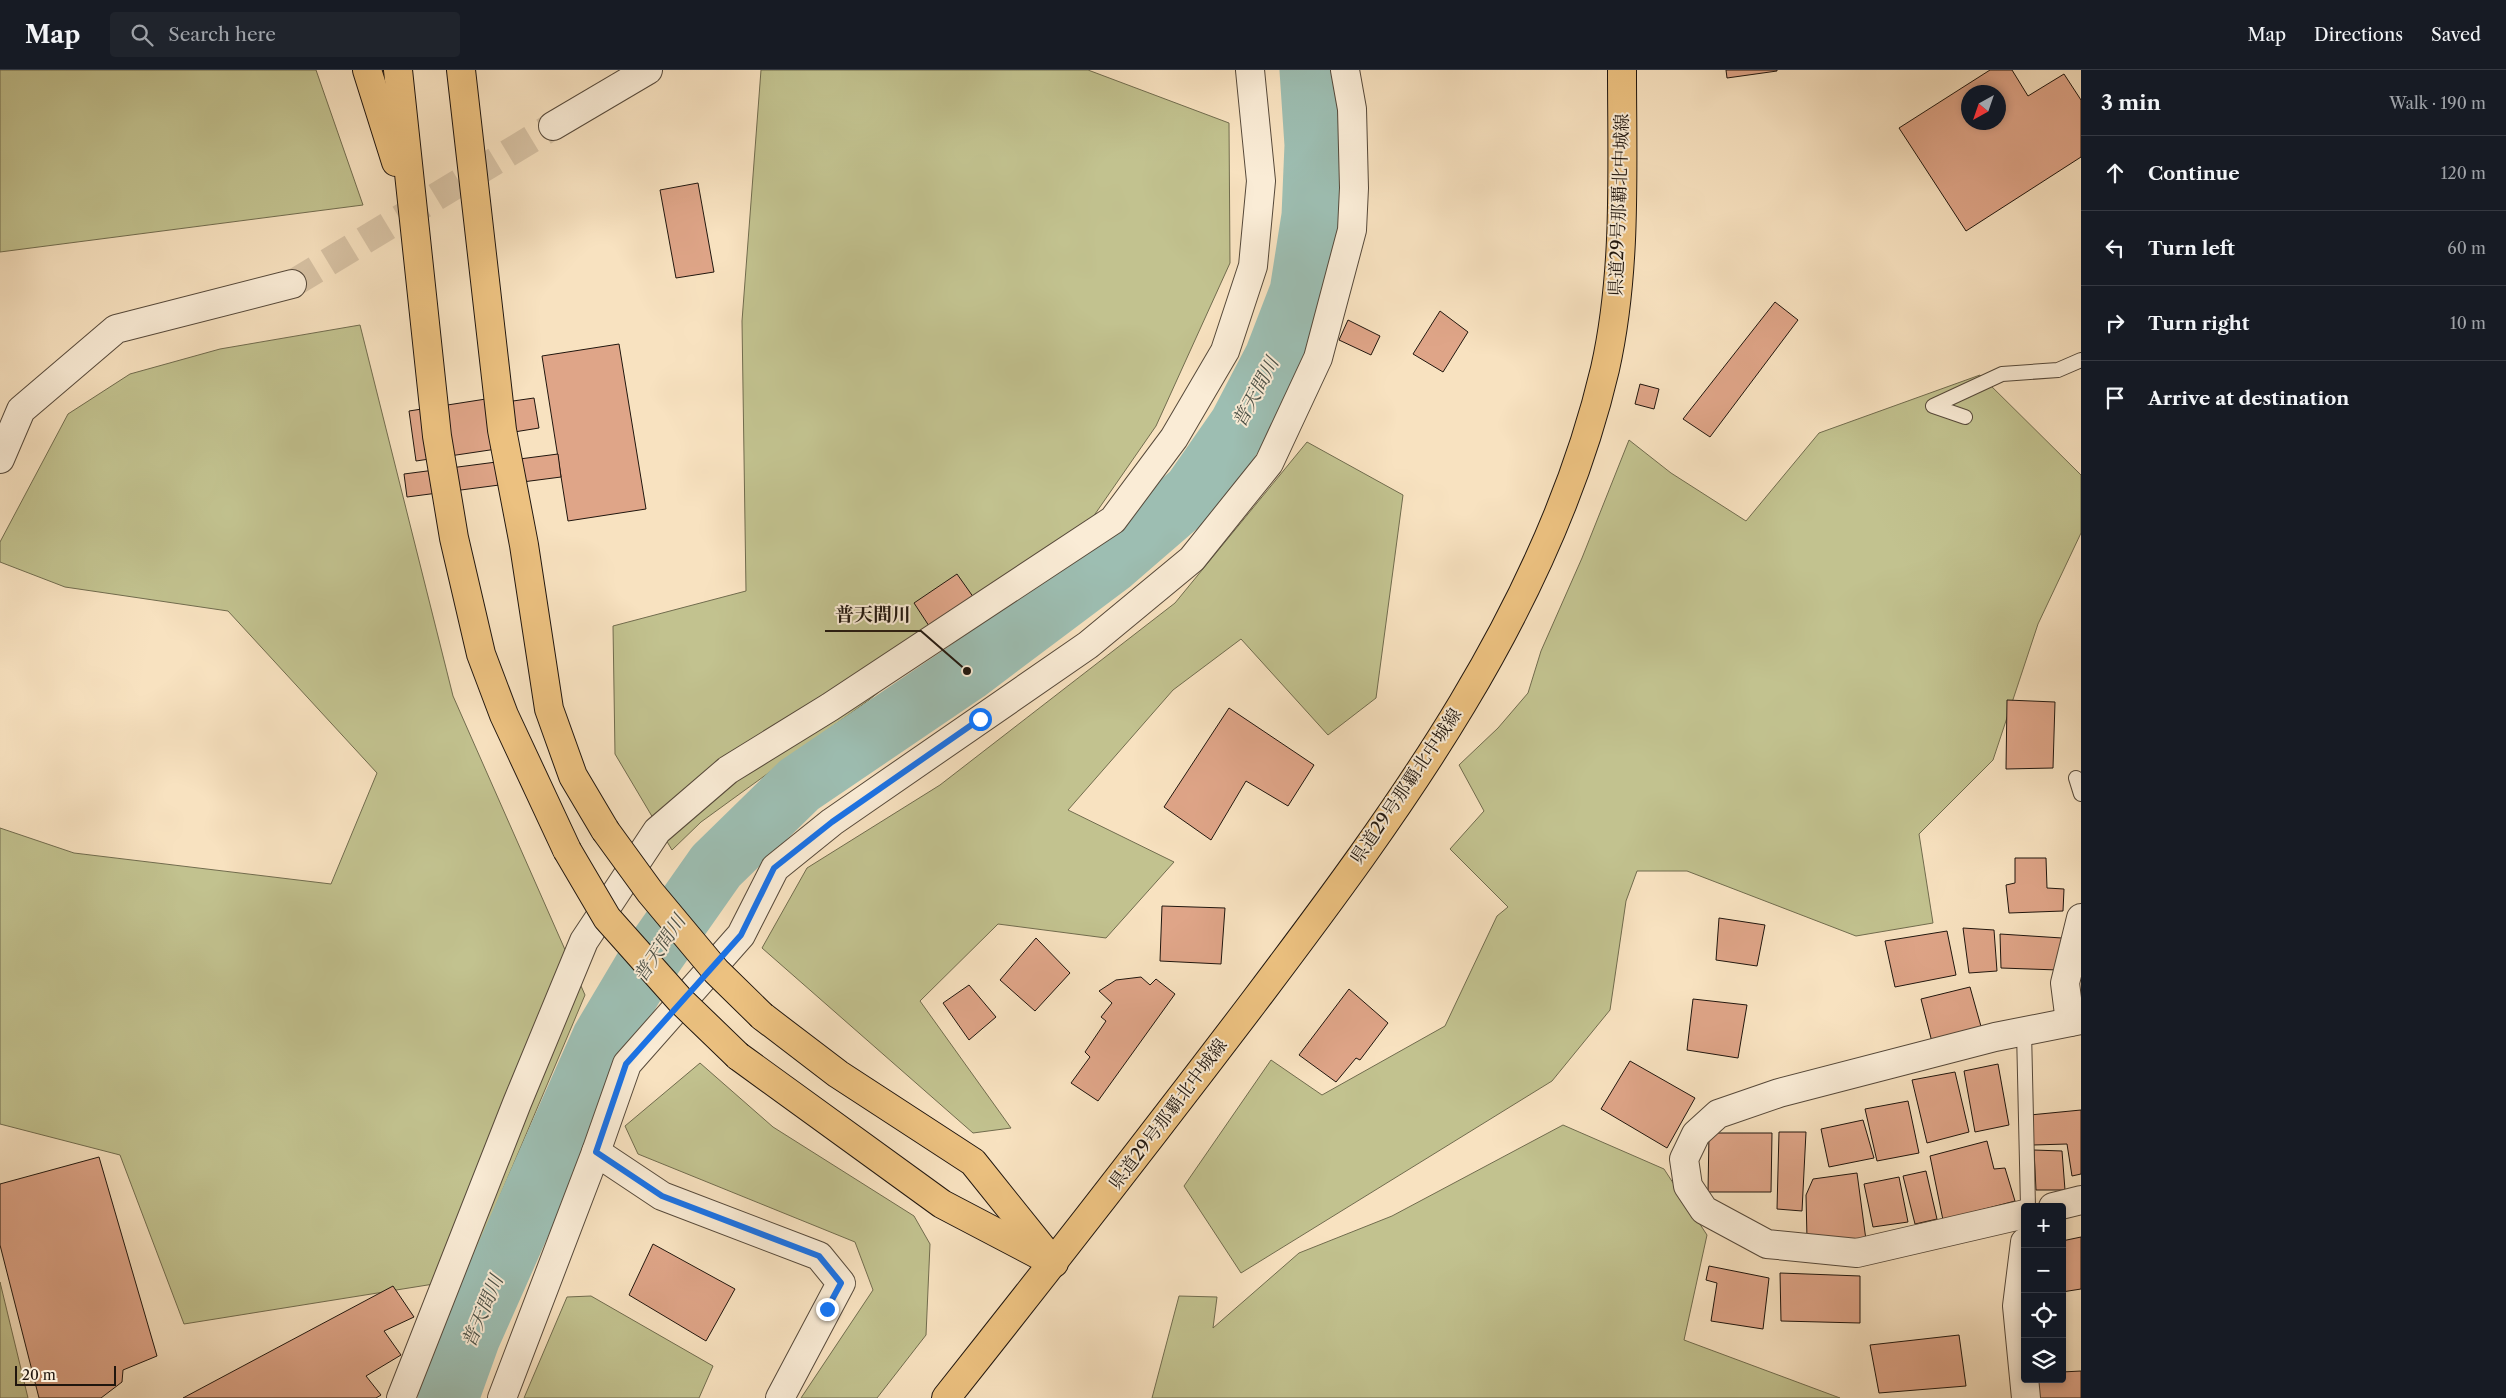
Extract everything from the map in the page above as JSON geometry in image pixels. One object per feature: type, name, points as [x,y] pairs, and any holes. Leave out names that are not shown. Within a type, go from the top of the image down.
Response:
[{"type":"main road","points":[[367,70],[414,221]]},
{"type":"main road","points":[[398,70],[436,436],[454,538],[481,654],[504,715],[567,850],[608,918],[680,1000],[738,1056],[942,1204],[1054,1263]]},
{"type":"main road","points":[[461,70],[502,430],[524,545],[548,709],[573,776],[605,830],[650,892],[716,971],[762,1016],[838,1074],[973,1162],[1054,1263]]},
{"type":"main road","name":"県道29号那覇北中城線","points":[[946,1398],[1054,1263],[1308,929],[1430,752],[1495,648],[1535,570],[1566,494],[1592,419],[1606,365],[1615,314],[1621,242],[1622,70]]},
{"type":"street","points":[[553,126],[648,70]]},
{"type":"street","points":[[401,1398],[517,1102],[584,941],[657,831],[728,770],[830,706],[1114,520],[1174,438],[1225,351],[1253,266],[1261,181],[1250,70]]},
{"type":"street","points":[[502,1398],[596,1152],[626,1064],[741,935],[774,868],[840,816],[1088,645],[1192,560],[1269,462],[1318,358],[1352,230],[1354,188],[1352,109],[1345,70]]},
{"type":"street","points":[[0,459],[21,410],[116,329],[292,284]]},
{"type":"street","points":[[2021,1215],[1857,1253],[1767,1244],[1704,1210],[1688,1186],[1684,1159],[1696,1134],[1718,1114],[1779,1093],[2024,1031],[2075,1021],[2065,983],[2081,918]]},
{"type":"street","points":[[596,1152],[662,1196],[819,1256],[841,1283],[780,1398]]},
{"type":"street","points":[[2066,1204],[2081,1200]]},
{"type":"street","points":[[2024,1248],[2017,1306],[2026,1398]]},
{"type":"lane","points":[[1965,417],[1933,406],[2002,374],[2058,370],[2081,360]]},
{"type":"lane","points":[[2076,778],[2081,794]]},
{"type":"lane","points":[[2024,1031],[2028,1203]]},
{"type":"green space","points":[[0,70],[316,70],[363,205],[0,252]]},
{"type":"green space","points":[[761,70],[1088,70],[1229,123],[1230,263],[1156,426],[1093,517],[869,700],[701,822],[672,850],[615,754],[613,626],[746,591],[742,321]]},
{"type":"green space","points":[[360,325],[453,696],[585,995],[465,1279],[184,1324],[120,1155],[0,1124],[0,828],[74,853],[331,884],[377,773],[228,611],[65,587],[0,562],[0,542],[68,414],[130,374],[220,349]]},
{"type":"green space","points":[[1980,375],[2081,475],[2081,533],[2038,624],[1993,760],[1919,834],[1933,923],[1856,936],[1687,871],[1637,871],[1626,901],[1610,1010],[1552,1081],[1241,1273],[1184,1186],[1271,1060],[1322,1095],[1445,1026],[1497,916],[1508,907],[1450,849],[1484,811],[1459,765],[1498,728],[1528,693],[1541,651],[1582,558],[1629,440],[1671,473],[1746,521],[1819,433]]},
{"type":"green space","points":[[1307,442],[1403,495],[1376,698],[1328,735],[1241,639],[1173,690],[1068,810],[1174,862],[1106,938],[998,924],[920,1001],[1011,1128],[973,1133],[762,948],[807,868],[940,785],[1175,603]]},
{"type":"green space","points":[[700,1063],[773,1127],[914,1216],[930,1244],[926,1335],[877,1398],[801,1398],[873,1290],[855,1242],[638,1154],[625,1126]]},
{"type":"green space","points":[[1563,1125],[1664,1169],[1707,1235],[1684,1340],[1840,1398],[1152,1398],[1179,1296],[1217,1297],[1213,1328],[1299,1253],[1392,1216]]},
{"type":"green space","points":[[0,1282],[28,1398],[0,1398]]},
{"type":"green space","points":[[591,1296],[713,1366],[699,1398],[524,1398],[567,1297]]},
{"type":"building","points":[[1726,70],[1777,70],[1777,71],[1727,78]]},
{"type":"building","points":[[1990,70],[2012,70],[2028,96],[2064,74],[2081,100],[2081,157],[1966,231],[1899,128],[1961,88],[1961,130],[2006,130],[2006,85],[1966,85]]},
{"type":"building","points":[[698,183],[714,272],[676,278],[660,190]]},
{"type":"building","points":[[1775,302],[1798,320],[1710,437],[1683,419]]},
{"type":"building","points":[[1440,311],[1468,332],[1443,372],[1413,354]]},
{"type":"building","points":[[1348,320],[1380,336],[1371,355],[1339,340]]},
{"type":"building","points":[[619,344],[646,509],[568,521],[542,356]]},
{"type":"building","points":[[1640,384],[1659,389],[1654,409],[1635,404]]},
{"type":"building","points":[[505,396],[506,402],[534,398],[539,428],[508,433],[510,447],[416,461],[409,411]]},
{"type":"building","points":[[558,454],[561,477],[407,497],[404,474]]},
{"type":"building","points":[[957,574],[974,598],[931,629],[914,603]]},
{"type":"building","points":[[2007,700],[2055,702],[2053,768],[2006,769]]},
{"type":"building","points":[[1229,708],[1314,765],[1288,806],[1246,781],[1211,840],[1164,807]]},
{"type":"building","points":[[2015,858],[2046,858],[2047,888],[2064,889],[2063,911],[2009,913],[2006,885],[2015,883]]},
{"type":"building","points":[[1162,906],[1225,908],[1221,964],[1160,961]]},
{"type":"building","points":[[1719,918],[1765,925],[1757,966],[1716,960]]},
{"type":"building","points":[[1963,928],[1994,930],[1997,971],[1969,973]]},
{"type":"building","points":[[1947,931],[1956,975],[1895,987],[1885,941]]},
{"type":"building","points":[[2000,934],[2062,938],[2058,970],[2001,968]]},
{"type":"building","points":[[1036,938],[1070,973],[1035,1011],[1000,980]]},
{"type":"building","points":[[1141,977],[1150,985],[1156,979],[1175,994],[1098,1101],[1071,1083],[1090,1057],[1085,1052],[1106,1021],[1101,1017],[1112,1003],[1099,991],[1116,980]]},
{"type":"building","points":[[969,985],[996,1017],[969,1040],[943,1003]]},
{"type":"building","points":[[1970,987],[1982,1030],[1932,1042],[1921,999]]},
{"type":"building","points":[[1349,989],[1388,1023],[1360,1060],[1356,1058],[1336,1082],[1299,1055]]},
{"type":"building","points":[[1693,999],[1747,1005],[1738,1058],[1687,1050]]},
{"type":"building","points":[[1630,1061],[1695,1098],[1667,1148],[1601,1109]]},
{"type":"building","points":[[1998,1064],[2009,1125],[1975,1132],[1964,1071]]},
{"type":"building","points":[[1955,1072],[1969,1132],[1927,1143],[1912,1080]]},
{"type":"building","points":[[1908,1101],[1919,1153],[1877,1161],[1865,1109]]},
{"type":"building","points":[[2081,1110],[2081,1174],[2072,1176],[2067,1144],[2033,1145],[2030,1115]]},
{"type":"building","points":[[1863,1120],[1874,1158],[1829,1167],[1821,1129]]},
{"type":"building","points":[[1779,1132],[1806,1132],[1802,1211],[1777,1209]]},
{"type":"building","points":[[1709,1133],[1772,1133],[1771,1192],[1708,1192]]},
{"type":"building","points":[[1987,1141],[1994,1169],[2005,1168],[2015,1201],[1943,1220],[1930,1156]]},
{"type":"building","points":[[2034,1150],[2062,1151],[2065,1190],[2036,1190]]},
{"type":"building","points":[[99,1157],[157,1356],[123,1370],[122,1382],[101,1398],[39,1398],[0,1245],[0,1184]]},
{"type":"building","points":[[1926,1171],[1937,1219],[1915,1224],[1903,1176]]},
{"type":"building","points":[[1857,1173],[1866,1240],[1807,1239],[1806,1195],[1813,1179]]},
{"type":"building","points":[[1899,1177],[1908,1222],[1873,1227],[1864,1184]]},
{"type":"building","points":[[2081,1237],[2081,1289],[2066,1291],[2066,1248],[2066,1240]]},
{"type":"building","points":[[653,1244],[735,1289],[706,1341],[629,1295]]},
{"type":"building","points":[[1709,1266],[1769,1278],[1763,1329],[1711,1321],[1717,1283],[1706,1280]]},
{"type":"building","points":[[1780,1273],[1860,1276],[1860,1323],[1781,1321]]},
{"type":"building","points":[[393,1286],[414,1317],[384,1331],[401,1355],[366,1376],[381,1395],[376,1398],[183,1398]]},
{"type":"building","points":[[1959,1335],[1966,1386],[1879,1393],[1870,1345]]},
{"type":"building","points":[[2081,1371],[2081,1398],[2038,1398],[2036,1383],[2066,1383],[2066,1372]]},
{"type":"waterway","name":"普天間川","points":[[448,1398],[470,1337],[602,1039],[643,970],[716,866],[799,785],[967,671],[1112,562],[1193,492],[1239,426],[1275,357],[1300,292],[1312,216],[1315,145],[1310,70]]},
{"type":"tunnel","points":[[292,284],[553,126]]},
{"type":"place","name":"普天間川","points":[[967,671]]},
{"type":"route","points":[[827,1309],[841,1283],[819,1256],[662,1196],[596,1152],[626,1064],[741,935],[774,868],[832,822],[980,719]]}]
